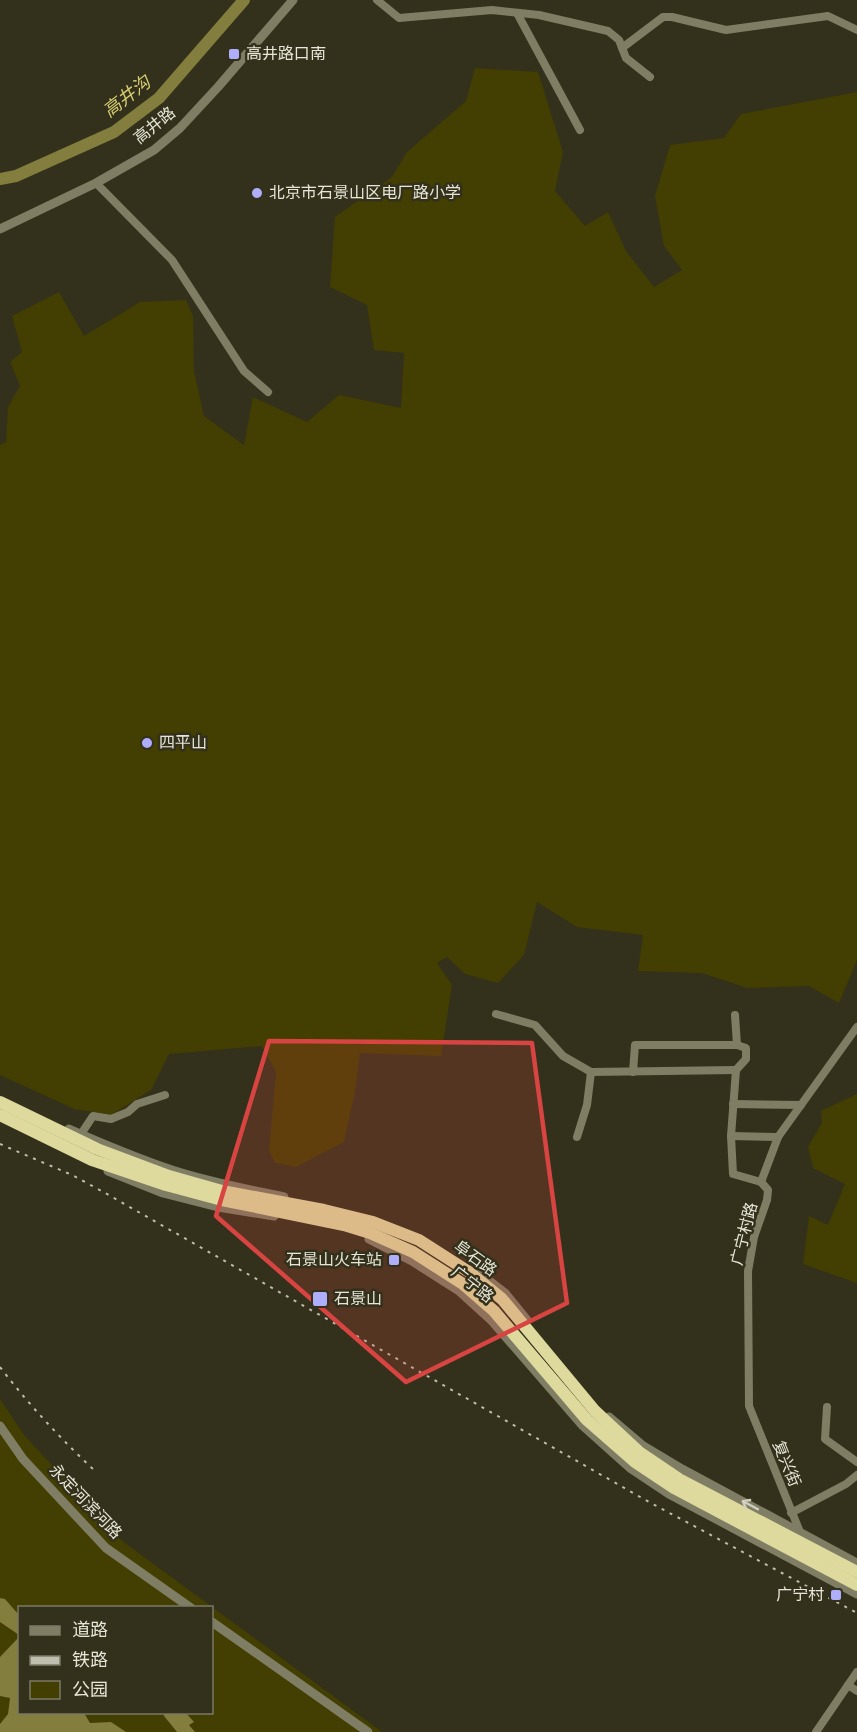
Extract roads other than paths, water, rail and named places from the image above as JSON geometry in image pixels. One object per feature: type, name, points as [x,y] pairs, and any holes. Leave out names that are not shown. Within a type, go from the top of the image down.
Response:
[{"type":"highway","name":"阜石路","points":[[0,1102],[97,1149],[169,1176],[222,1191],[324,1210],[373,1222],[419,1240],[469,1272],[502,1299],[595,1411],[639,1452],[679,1479],[857,1572]]},
{"type":"highway","name":"阜石路","points":[[0,1115],[102,1164],[222,1200],[344,1225],[370,1233],[413,1252],[463,1284],[494,1311],[586,1420],[635,1462],[674,1488],[857,1585]]},
{"type":"street","name":"高井路","points":[[0,229],[96,183],[154,150],[180,128],[218,87],[293,0]]},
{"type":"street","points":[[376,0],[399,18],[492,10],[539,15],[608,31],[619,40],[626,58],[650,77]]},
{"type":"street","points":[[517,13],[580,130]]},
{"type":"street","points":[[622,48],[663,18],[726,30],[828,16],[857,30]]},
{"type":"street","points":[[96,183],[172,260],[244,371],[268,392]]},
{"type":"street","points":[[496,1014],[535,1025],[562,1056],[591,1072],[736,1070]]},
{"type":"street","points":[[735,1015],[737,1045]]},
{"type":"street","name":"广宁村路","points":[[748,1406],[748,1271],[754,1237],[767,1200],[768,1190],[761,1182],[778,1137],[857,1027]]},
{"type":"street","points":[[633,1072],[635,1045],[737,1045],[746,1048],[746,1059],[736,1070],[731,1136],[733,1174],[761,1182]]},
{"type":"street","points":[[577,1137],[587,1105],[591,1072]]},
{"type":"street","points":[[81,1134],[93,1116],[111,1119],[128,1112],[136,1104],[165,1095]]},
{"type":"street","name":"广宁路","points":[[0,1096],[99,1143],[172,1170],[222,1184],[375,1216],[420,1236],[471,1266],[505,1293],[597,1406],[642,1445],[857,1563]]},
{"type":"street","points":[[733,1104],[801,1105]]},
{"type":"street","name":"广宁路","points":[[0,1121],[92,1165],[163,1193],[218,1208],[322,1224],[348,1231],[373,1240],[412,1261],[459,1291],[492,1321],[583,1426],[630,1468],[669,1494],[857,1594]]},
{"type":"street","points":[[731,1136],[778,1137]]},
{"type":"street","name":"复兴街","points":[[748,1406],[800,1532]]},
{"type":"street","points":[[827,1407],[825,1439],[857,1462]]},
{"type":"street","name":"永定河滨河路","points":[[0,1426],[23,1459],[106,1548],[188,1606]]},
{"type":"street","points":[[791,1513],[846,1484],[857,1474]]},
{"type":"street","points":[[213,1623],[368,1732]]},
{"type":"street","points":[[816,1732],[857,1672]]},
{"type":"street","points":[[848,1685],[857,1691]]},
{"type":"waterway","name":"高井沟","points":[[0,179],[16,176],[114,132],[159,98],[244,0]]},
{"type":"railway","points":[[0,1144],[72,1175],[98,1189],[649,1502],[857,1613]]},
{"type":"railway","points":[[0,1367],[22,1395],[95,1471]]},
{"type":"place","name":"高井路口南","points":[[234,54]]},
{"type":"place","name":"北京市石景山区电厂路小学","points":[[257,193]]},
{"type":"place","name":"四平山","points":[[147,743]]},
{"type":"place","name":"石景山火车站","points":[[394,1260]]},
{"type":"place","name":"石景山","points":[[320,1299]]},
{"type":"place","name":"广宁村","points":[[836,1595]]}]
